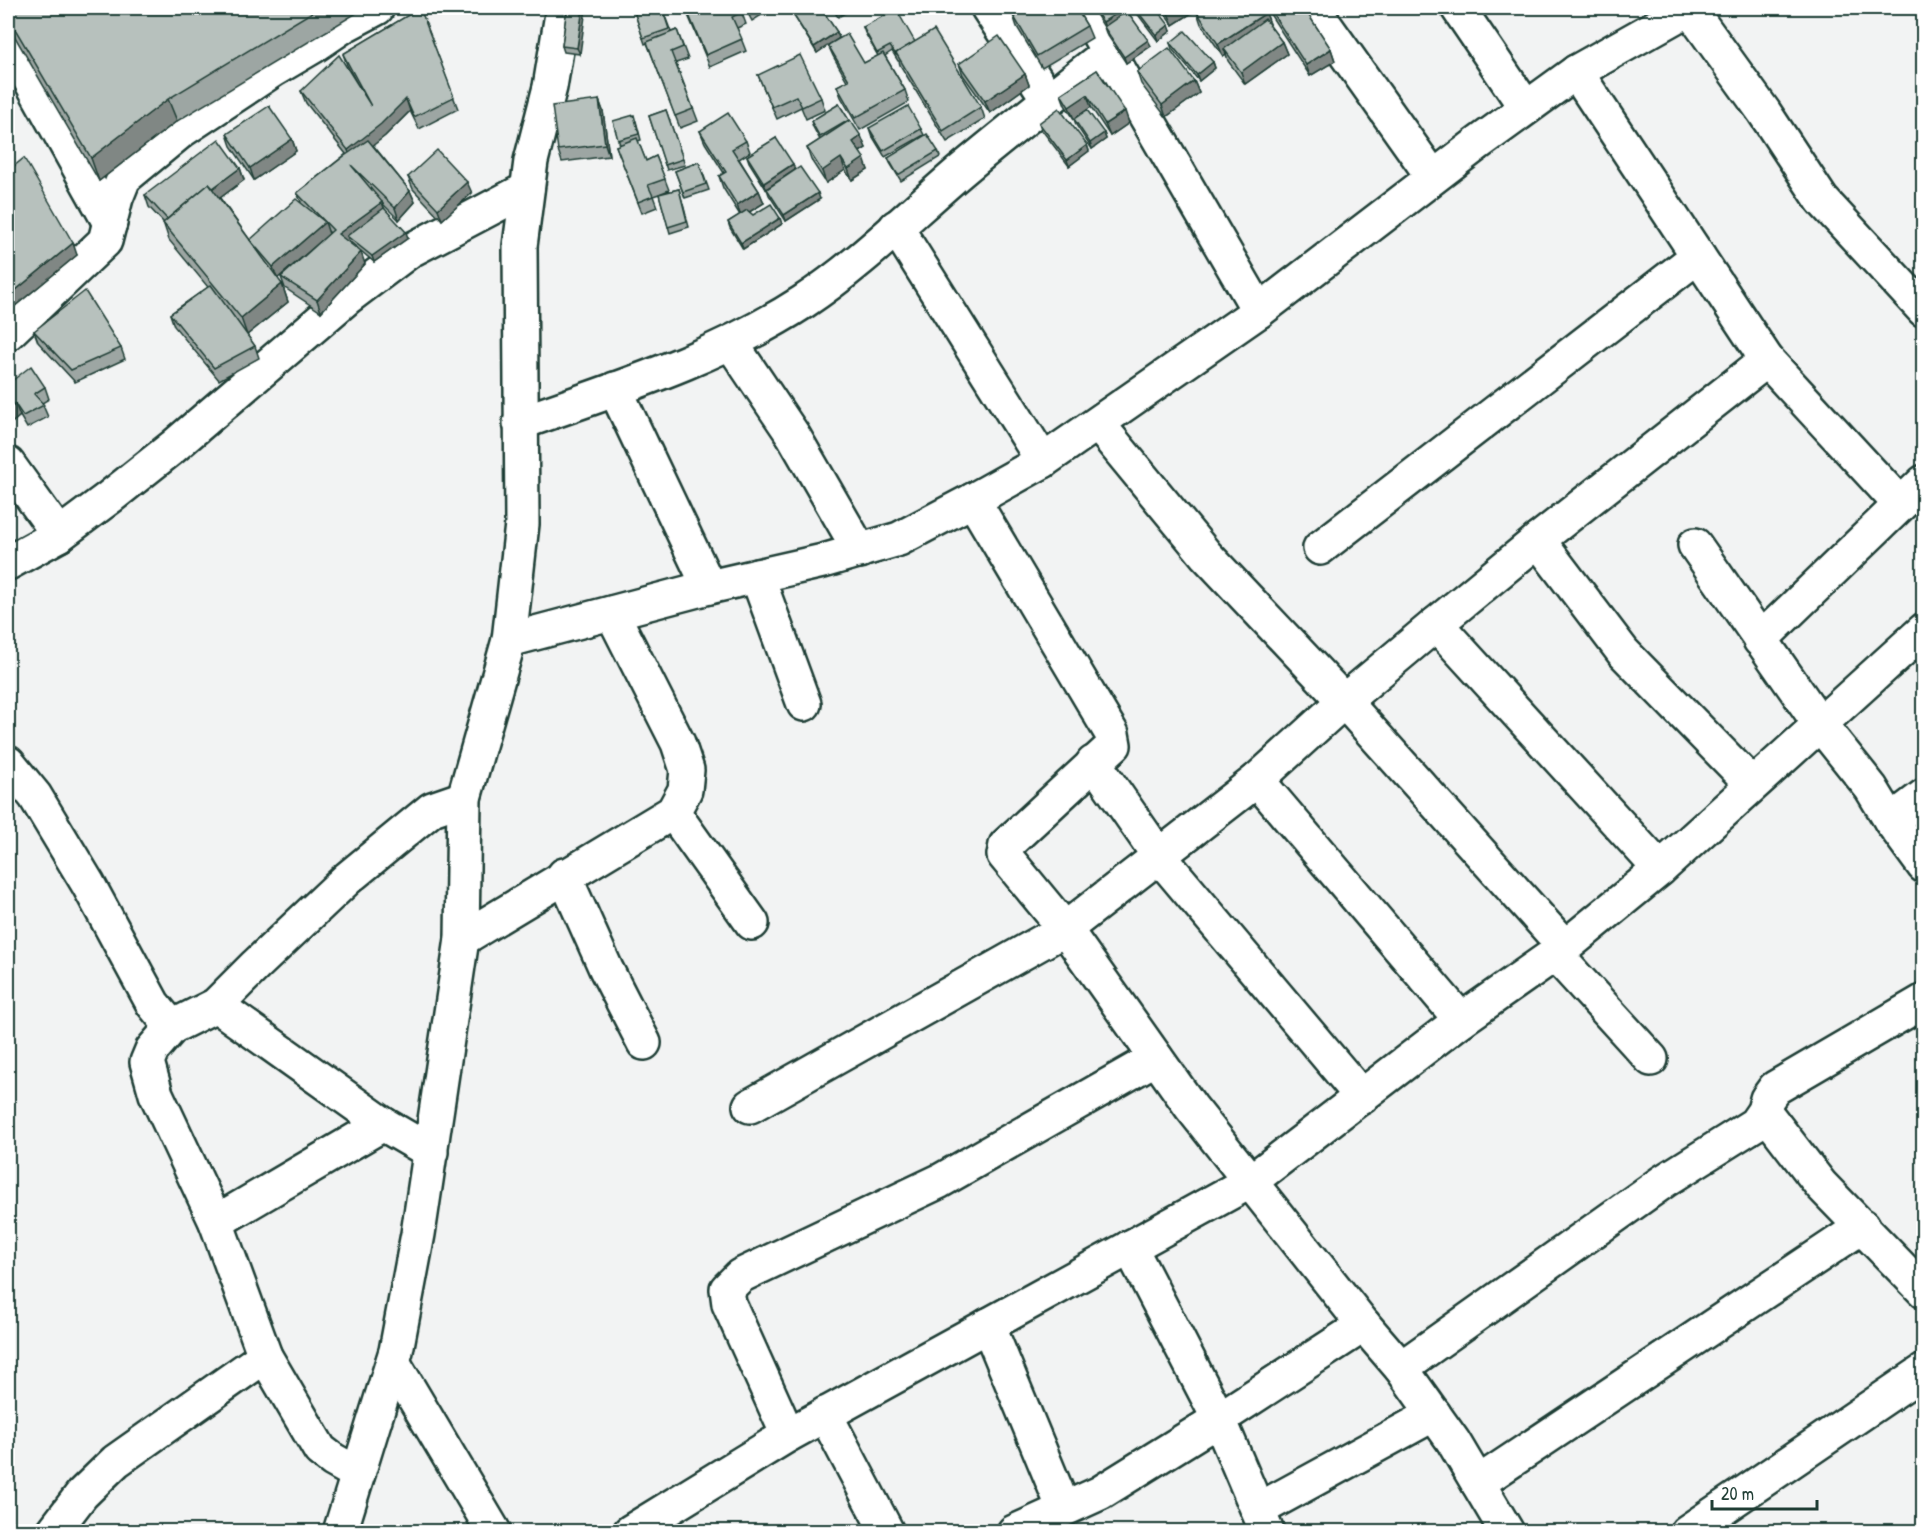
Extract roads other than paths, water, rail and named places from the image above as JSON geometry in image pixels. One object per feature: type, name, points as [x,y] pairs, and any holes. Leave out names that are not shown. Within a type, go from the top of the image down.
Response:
[{"type":"street","points":[[8,333],[105,242],[124,178],[181,131],[343,26],[377,8]]},
{"type":"street","points":[[340,1532],[393,1362],[416,1245],[462,939],[464,798],[509,640],[522,524],[520,246],[531,161],[550,87],[563,8]]},
{"type":"street","points":[[988,8],[1049,100]]},
{"type":"street","points":[[1083,8],[1259,311]]},
{"type":"street","points":[[1313,8],[1433,177]]},
{"type":"street","points":[[1458,8],[1526,108]]},
{"type":"street","points":[[509,640],[709,587],[860,551],[899,539],[973,500],[1043,461],[1259,311],[1433,177],[1576,72],[1689,8],[1764,112],[1822,200],[1923,309]]},
{"type":"street","points":[[8,40],[110,222]]},
{"type":"street","points":[[520,423],[615,389],[730,343],[803,302],[856,262],[1108,53]]},
{"type":"street","points":[[1576,72],[1767,360],[1900,504]]},
{"type":"street","points":[[8,562],[59,535],[173,447],[348,297],[409,251],[527,189]]},
{"type":"street","points":[[896,227],[1043,461]]},
{"type":"street","points":[[1320,548],[1698,256]]},
{"type":"street","points":[[730,343],[793,435],[860,551]]},
{"type":"street","points":[[750,1106],[1065,930],[1257,780],[1344,701],[1538,540],[1767,360]]},
{"type":"street","points":[[615,389],[709,587]]},
{"type":"street","points":[[1098,424],[1206,555],[1344,701],[1652,1059]]},
{"type":"street","points":[[8,465],[59,535]]},
{"type":"street","points":[[1760,640],[1923,482]]},
{"type":"street","points":[[973,500],[1112,734],[1114,745],[1006,845],[1004,855],[1065,930],[1191,1107],[1364,1325],[1401,1368],[1434,1414],[1507,1532]]},
{"type":"street","points":[[1538,540],[1623,652],[1752,784]]},
{"type":"street","points":[[1695,545],[1819,723],[1871,788],[1923,866]]},
{"type":"street","points":[[757,576],[804,704]]},
{"type":"street","points":[[462,939],[673,812],[685,790],[687,770],[678,743],[612,613]]},
{"type":"street","points":[[1436,624],[1660,869]]},
{"type":"street","points":[[630,1532],[825,1414],[1251,1181],[1461,1020],[1560,951],[1660,869],[1923,630]]},
{"type":"street","points":[[8,763],[35,796],[87,884],[153,1004],[172,1027]]},
{"type":"street","points":[[1093,763],[1159,856],[1362,1097]]},
{"type":"street","points":[[1257,780],[1461,1020]]},
{"type":"street","points":[[1891,821],[1923,796]]},
{"type":"street","points":[[358,1474],[320,1450],[265,1356],[216,1222],[156,1094],[147,1062],[152,1050],[172,1027],[216,1005],[256,964],[348,878],[432,809],[464,798]]},
{"type":"street","points":[[673,812],[752,923]]},
{"type":"street","points":[[564,876],[606,969],[644,1043]]},
{"type":"street","points":[[1401,1368],[1665,1181],[1755,1124],[1764,1111],[1767,1099],[1780,1084],[1923,1001]]},
{"type":"street","points":[[216,1005],[383,1124],[431,1152]]},
{"type":"street","points":[[788,1435],[729,1304],[728,1289],[740,1276],[940,1181],[1156,1058]]},
{"type":"street","points":[[1764,1111],[1821,1185],[1863,1226],[1923,1291]]},
{"type":"street","points":[[216,1222],[383,1124]]},
{"type":"street","points":[[1478,1483],[1863,1226]]},
{"type":"street","points":[[1130,1247],[1219,1419],[1262,1521],[1434,1414]]},
{"type":"street","points":[[988,1325],[1064,1509]]},
{"type":"street","points":[[1021,1530],[1100,1493],[1364,1325]]},
{"type":"street","points":[[53,1532],[82,1494],[116,1461],[265,1356]]},
{"type":"street","points":[[393,1362],[494,1532]]},
{"type":"street","points":[[1687,1532],[1923,1371]]},
{"type":"street","points":[[825,1414],[887,1532]]}]
